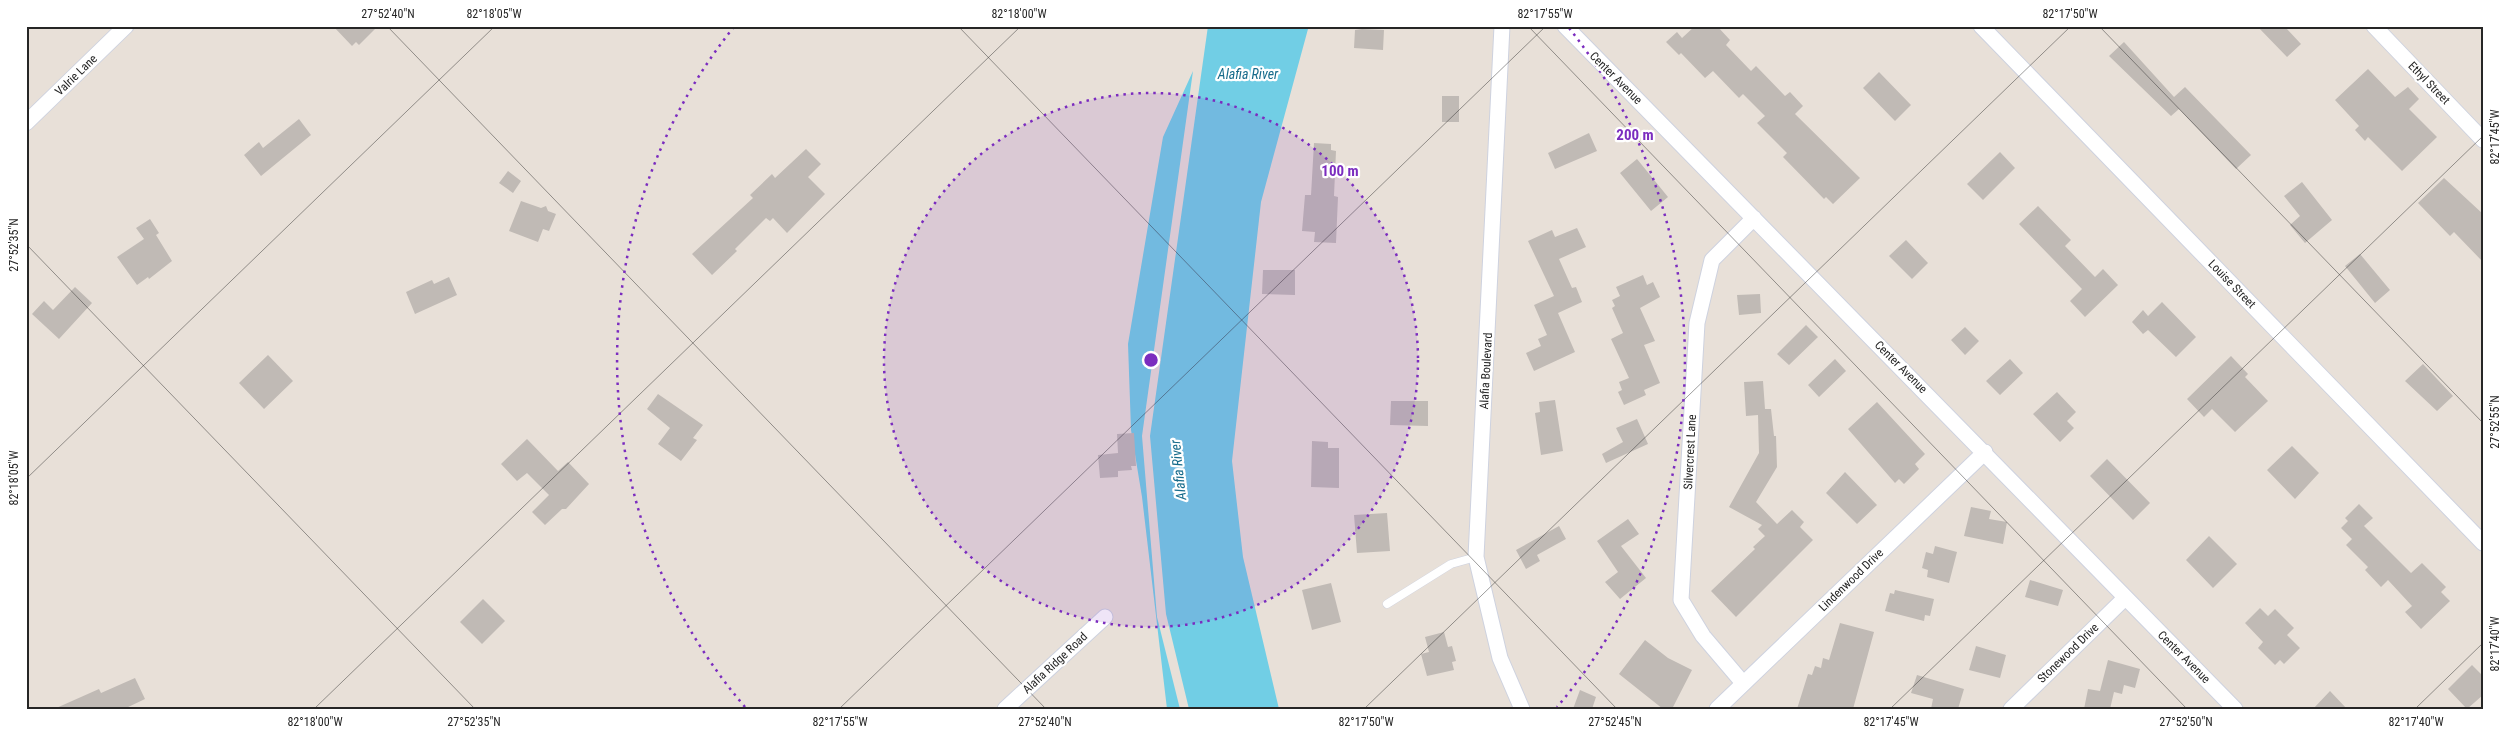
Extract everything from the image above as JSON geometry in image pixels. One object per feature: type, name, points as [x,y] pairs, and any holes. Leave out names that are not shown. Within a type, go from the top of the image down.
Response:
[{"type":"street","name":"Valrie Lane","points":[[26,123],[126,26]]},
{"type":"street","name":"Alafia Boulevard","points":[[1502,26],[1476,557],[1500,658],[1522,709]]},
{"type":"street","name":"Center Avenue","points":[[1565,26],[1985,452],[2235,709]]},
{"type":"street","name":"Louise Street","points":[[1981,26],[2483,542]]},
{"type":"street","name":"Ethyl Street","points":[[2374,26],[2483,140]]},
{"type":"street","name":"Silvercrest Lane","points":[[1743,683],[1703,636],[1681,600],[1697,323],[1712,260],[1754,218]]},
{"type":"street","name":"Lindenwood Drive","points":[[1717,709],[1985,452]]},
{"type":"street","name":"Stonewood Drive","points":[[2011,709],[2126,598]]},
{"type":"street","name":"Alafia Ridge Road","points":[[1006,709],[1105,617]]},
{"type":"lane","points":[[1388,604],[1451,564],[1476,557]]},
{"type":"water","name":"Alafia River","points":[[1208,26],[1307,26],[1308,29],[1261,202],[1232,461],[1243,557],[1279,709],[1189,709],[1166,614],[1150,436]]},
{"type":"water","points":[[1193,71],[1142,436],[1157,617],[1180,709],[1167,709],[1142,497],[1131,430],[1128,344],[1163,137]]},
{"type":"building","points":[[333,26],[378,26],[359,45],[356,42],[352,46]]},
{"type":"building","points":[[1695,26],[1717,26],[1730,40],[1726,45],[1751,71],[1756,66],[1785,96],[1790,92],[1803,106],[1795,114],[1860,178],[1833,204],[1826,197],[1824,199],[1783,157],[1787,153],[1757,123],[1765,116],[1743,94],[1739,98],[1713,71],[1705,78],[1681,53],[1679,55],[1666,42],[1677,32],[1682,38]]},
{"type":"building","points":[[2257,26],[2284,26],[2301,44],[2287,57]]},
{"type":"building","points":[[1355,30],[1384,30],[1383,50],[1354,48]]},
{"type":"building","points":[[2124,42],[2174,97],[2185,87],[2251,155],[2236,169],[2179,109],[2171,116],[2109,56]]},
{"type":"building","points":[[2368,69],[2395,97],[2408,87],[2419,99],[2409,109],[2437,137],[2402,171],[2368,137],[2365,141],[2355,130],[2359,126],[2335,100]]},
{"type":"building","points":[[1879,72],[1911,105],[1895,121],[1863,88]]},
{"type":"building","points":[[1442,96],[1459,96],[1459,122],[1442,122]]},
{"type":"building","points":[[299,119],[311,135],[261,176],[244,155],[259,142],[263,148]]},
{"type":"building","points":[[1589,133],[1597,151],[1555,169],[1548,153]]},
{"type":"building","points":[[1314,143],[1331,144],[1331,150],[1336,151],[1334,196],[1338,197],[1336,243],[1314,242],[1315,232],[1302,231],[1305,195],[1311,195]]},
{"type":"building","points":[[806,149],[821,164],[808,177],[825,194],[787,233],[773,218],[770,221],[766,218],[735,249],[737,251],[712,275],[692,254],[753,198],[750,195],[772,174],[775,178]]},
{"type":"building","points":[[2000,152],[2015,168],[1983,200],[1967,184]]},
{"type":"building","points":[[1637,159],[1668,197],[1651,211],[1620,173]]},
{"type":"building","points":[[508,171],[521,181],[513,193],[499,183]]},
{"type":"building","points":[[2444,178],[2483,214],[2483,262],[2454,232],[2450,236],[2418,203]]},
{"type":"building","points":[[2302,182],[2332,220],[2305,243],[2290,225],[2300,216],[2284,196]]},
{"type":"building","points":[[521,201],[541,208],[546,206],[548,211],[556,214],[549,231],[543,229],[538,242],[509,231]]},
{"type":"building","points":[[2038,206],[2071,240],[2065,246],[2095,277],[2103,269],[2118,285],[2085,317],[2070,301],[2082,289],[2019,224]]},
{"type":"building","points":[[150,219],[159,233],[156,235],[172,261],[149,279],[148,277],[137,285],[117,257],[144,239],[136,228]]},
{"type":"building","points":[[1577,228],[1586,247],[1559,259],[1572,288],[1576,287],[1582,302],[1558,313],[1575,352],[1534,371],[1526,353],[1541,346],[1538,339],[1547,335],[1534,305],[1554,296],[1528,241],[1552,230],[1555,237]]},
{"type":"building","points":[[1906,240],[1928,263],[1912,279],[1889,256]]},
{"type":"building","points":[[2360,254],[2390,290],[2375,303],[2345,266]]},
{"type":"building","points":[[1263,270],[1295,270],[1295,295],[1262,294]]},
{"type":"building","points":[[1643,275],[1647,285],[1653,282],[1660,297],[1640,308],[1655,341],[1644,345],[1660,383],[1644,390],[1646,395],[1624,405],[1618,392],[1622,390],[1619,382],[1629,378],[1611,339],[1623,333],[1612,308],[1615,306],[1612,300],[1620,296],[1616,287]]},
{"type":"building","points":[[449,277],[457,295],[415,314],[406,292],[432,280],[434,284]]},
{"type":"building","points":[[75,287],[92,303],[59,339],[32,314],[44,301],[53,310]]},
{"type":"building","points":[[1760,294],[1761,313],[1739,315],[1737,295]]},
{"type":"building","points":[[2162,302],[2196,337],[2176,357],[2148,330],[2143,334],[2132,322],[2143,310],[2148,316]]},
{"type":"building","points":[[1806,325],[1818,337],[1789,365],[1777,354]]},
{"type":"building","points":[[1965,327],[1979,341],[1965,355],[1951,340]]},
{"type":"building","points":[[268,355],[293,381],[264,409],[239,383]]},
{"type":"building","points":[[2231,356],[2248,374],[2245,377],[2268,401],[2235,432],[2212,409],[2204,417],[2187,399]]},
{"type":"building","points":[[1835,359],[1846,371],[1819,397],[1808,385]]},
{"type":"building","points":[[2010,359],[2023,373],[2000,395],[1986,381]]},
{"type":"building","points":[[2423,364],[2453,396],[2437,411],[2405,381]]},
{"type":"building","points":[[1763,381],[1765,409],[1771,409],[1774,436],[1776,436],[1777,467],[1756,502],[1777,524],[1792,510],[1804,522],[1800,527],[1813,540],[1736,617],[1711,591],[1755,549],[1753,547],[1765,536],[1758,529],[1762,525],[1729,507],[1759,453],[1758,415],[1746,416],[1744,382]]},
{"type":"building","points":[[2057,392],[2076,412],[2067,421],[2074,428],[2060,442],[2033,414]]},
{"type":"building","points":[[658,394],[703,425],[693,438],[697,440],[681,461],[658,444],[670,428],[647,409]]},
{"type":"building","points":[[1555,400],[1563,451],[1541,455],[1535,413],[1540,412],[1539,402]]},
{"type":"building","points":[[1391,401],[1428,401],[1428,426],[1390,425]]},
{"type":"building","points":[[1877,402],[1925,454],[1915,464],[1919,469],[1904,484],[1899,479],[1895,483],[1848,429]]},
{"type":"building","points":[[1637,419],[1648,444],[1606,463],[1602,454],[1623,442],[1616,428]]},
{"type":"building","points":[[1134,433],[1136,466],[1131,466],[1132,470],[1118,471],[1118,477],[1100,478],[1098,455],[1118,453],[1117,434]]},
{"type":"building","points":[[527,439],[558,471],[568,462],[589,484],[566,509],[562,509],[545,525],[532,512],[549,495],[527,473],[517,481],[501,464]]},
{"type":"building","points":[[1312,441],[1328,442],[1328,448],[1339,448],[1339,488],[1311,487]]},
{"type":"building","points":[[2292,446],[2319,473],[2295,499],[2267,470]]},
{"type":"building","points":[[2107,459],[2150,503],[2133,520],[2090,476]]},
{"type":"building","points":[[1845,472],[1877,505],[1857,524],[1826,493]]},
{"type":"building","points":[[2359,504],[2373,518],[2364,526],[2411,573],[2422,563],[2446,587],[2441,592],[2450,601],[2421,629],[2405,612],[2412,606],[2388,580],[2381,587],[2365,570],[2368,567],[2346,545],[2352,539],[2341,528],[2348,521],[2345,518]]},
{"type":"building","points":[[1971,507],[1991,511],[1989,519],[2007,522],[2003,544],[1964,536]]},
{"type":"building","points":[[1387,513],[1390,551],[1357,553],[1354,515]]},
{"type":"building","points":[[1628,519],[1639,534],[1621,546],[1646,578],[1620,599],[1605,582],[1618,572],[1597,541]]},
{"type":"building","points":[[1559,526],[1566,539],[1537,555],[1540,561],[1526,569],[1516,550]]},
{"type":"building","points":[[2209,536],[2237,564],[2213,588],[2186,560]]},
{"type":"building","points":[[1935,546],[1957,552],[1949,583],[1927,577],[1928,570],[1922,568],[1926,552],[1933,554]]},
{"type":"building","points":[[2030,580],[2063,590],[2058,606],[2025,597]]},
{"type":"building","points":[[1331,583],[1341,622],[1312,630],[1302,590]]},
{"type":"building","points":[[1895,590],[1934,599],[1930,616],[1925,615],[1924,621],[1885,611],[1890,593],[1894,594]]},
{"type":"building","points":[[483,599],[505,621],[482,644],[460,622]]},
{"type":"building","points":[[2260,608],[2268,616],[2275,609],[2294,628],[2287,635],[2300,648],[2284,664],[2280,660],[2275,665],[2258,648],[2263,642],[2245,623]]},
{"type":"building","points":[[1840,623],[1874,632],[1853,709],[1797,709],[1808,674],[1812,675],[1815,666],[1821,668],[1823,658],[1829,660]]},
{"type":"building","points":[[1444,632],[1448,647],[1452,646],[1456,661],[1452,662],[1454,670],[1427,676],[1421,654],[1429,652],[1425,637]]},
{"type":"building","points":[[1645,640],[1668,658],[1692,670],[1672,709],[1663,709],[1619,674]]},
{"type":"building","points":[[1976,646],[2006,655],[2000,678],[1969,670]]},
{"type":"building","points":[[2108,660],[2140,669],[2135,688],[2124,685],[2122,694],[2114,692],[2110,709],[2084,709],[2088,689],[2100,691]]},
{"type":"building","points":[[2472,665],[2483,676],[2483,695],[2467,709],[2448,689]]},
{"type":"building","points":[[1917,675],[1964,689],[1958,709],[1931,709],[1933,699],[1911,693]]},
{"type":"building","points":[[135,678],[145,699],[124,709],[54,709],[99,689],[101,693]]},
{"type":"building","points":[[1580,690],[1596,697],[1592,709],[1573,709]]},
{"type":"building","points":[[2330,691],[2347,709],[2313,709]]}]
